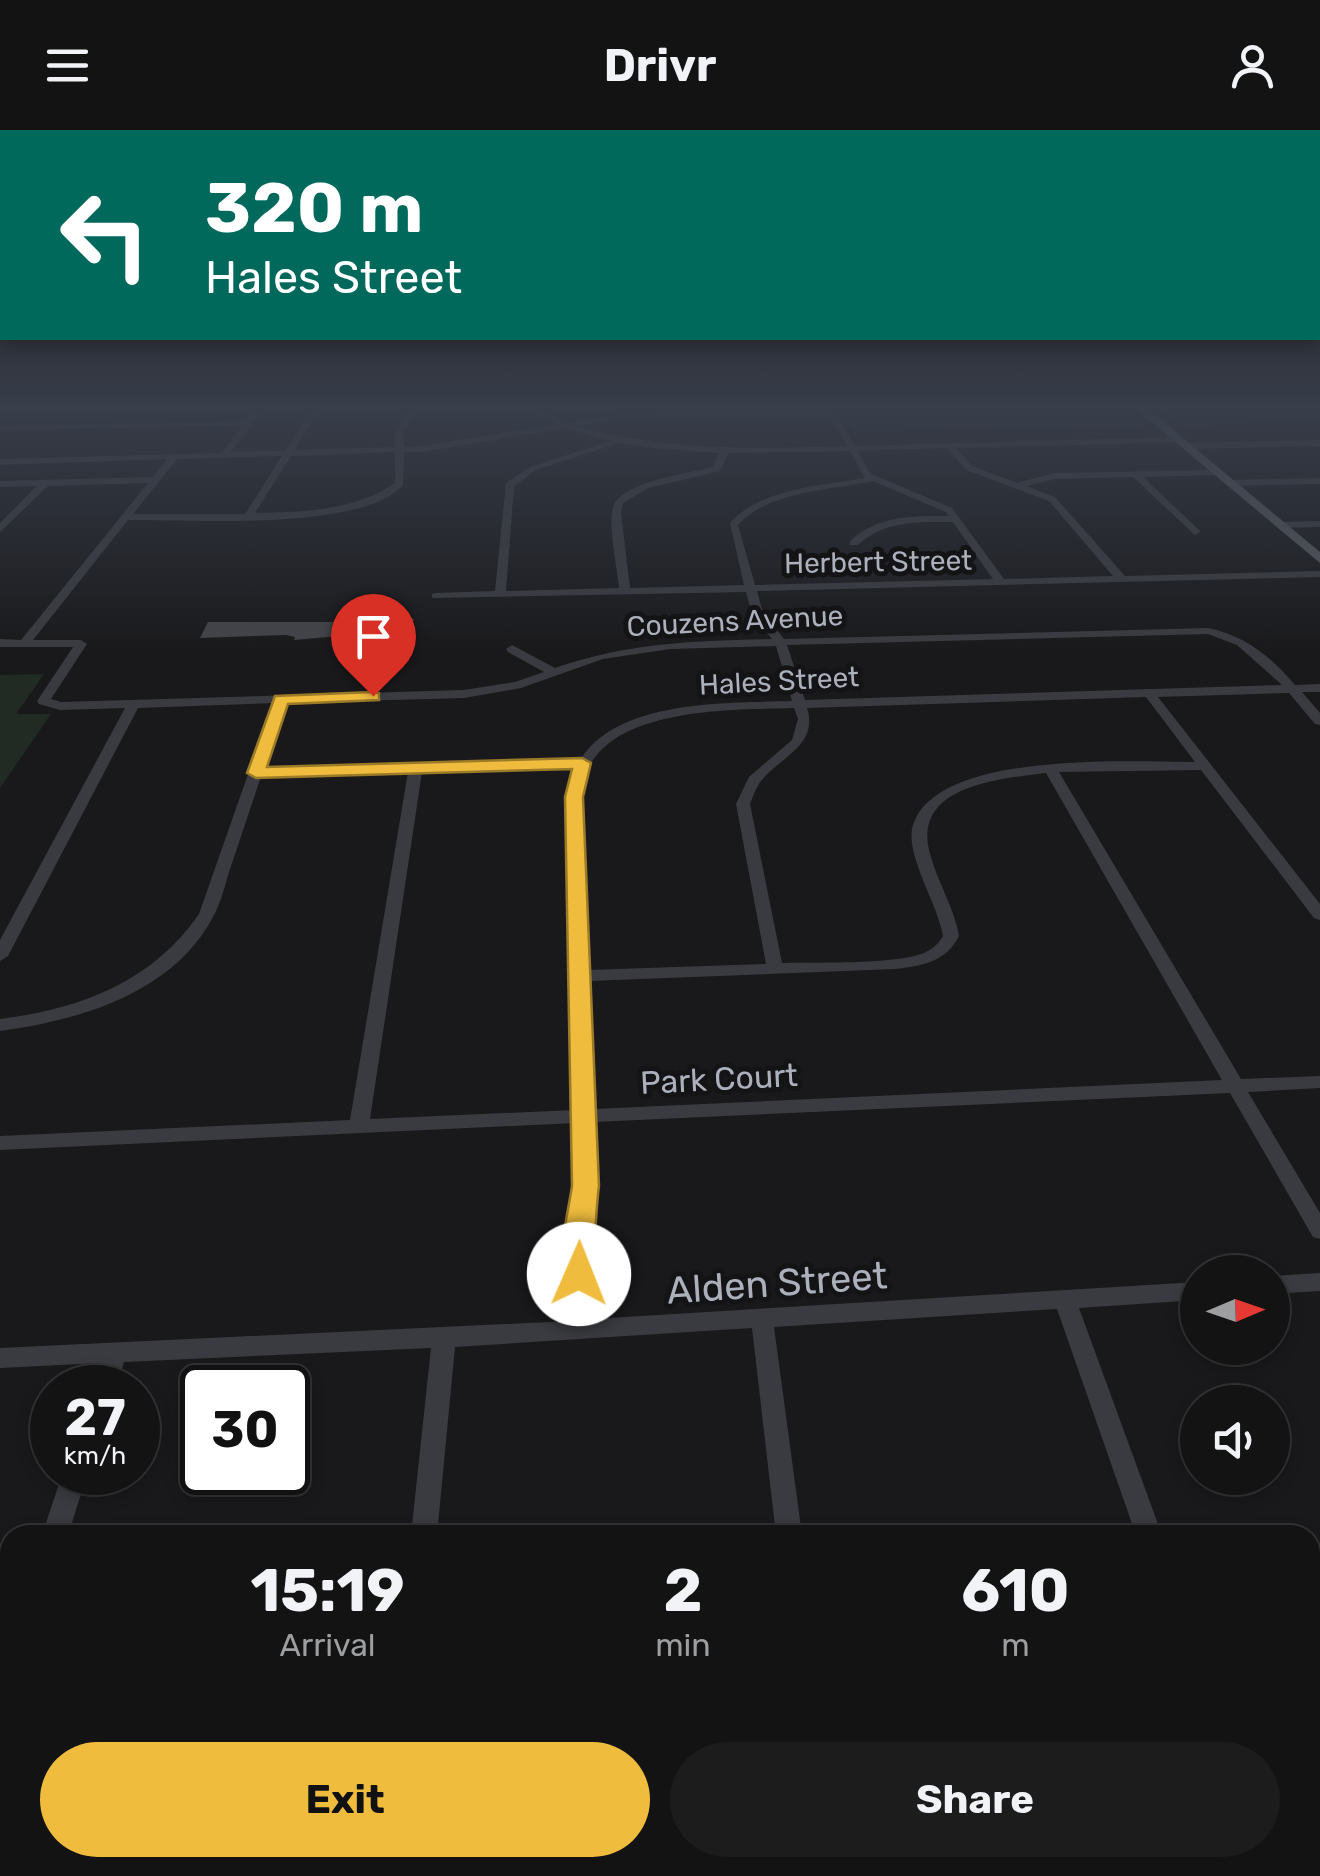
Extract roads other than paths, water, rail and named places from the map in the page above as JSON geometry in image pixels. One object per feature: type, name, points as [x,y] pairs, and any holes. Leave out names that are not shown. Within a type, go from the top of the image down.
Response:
[{"type":"main road","points":[[1238,490],[1320,559]]},
{"type":"street","points":[[0,529],[38,490]]},
{"type":"street","points":[[0,643],[26,642],[148,490]]},
{"type":"street","points":[[250,515],[265,490]]},
{"type":"street","points":[[126,518],[332,512],[383,498],[392,490]]},
{"type":"street","points":[[500,594],[508,490]]},
{"type":"street","points":[[625,591],[616,513],[619,502],[638,490]]},
{"type":"street","points":[[775,968],[743,804],[754,780],[798,742],[804,726],[780,641],[758,614],[732,529],[738,516],[770,501],[818,490]]},
{"type":"street","points":[[901,490],[942,506],[958,520],[1000,582]]},
{"type":"street","points":[[1031,490],[1052,499],[1120,578]]},
{"type":"street","points":[[1152,490],[1195,532]]},
{"type":"street","points":[[854,543],[863,533],[883,524],[958,520]]},
{"type":"street","points":[[1279,526],[1320,524]]},
{"type":"street","name":"Herbert Street","points":[[436,596],[1320,574]]},
{"type":"street","name":"Couzens Avenue","points":[[26,642],[81,644],[45,696],[47,705],[484,692],[646,648],[1208,631],[1240,640],[1320,721]]},
{"type":"street","points":[[512,649],[552,671]]},
{"type":"street","name":"Hales Street","points":[[582,763],[611,736],[658,716],[716,707],[1320,688]]},
{"type":"street","points":[[1149,693],[1320,915]]},
{"type":"street","points":[[0,1025],[47,1018],[103,1001],[148,977],[178,954],[208,914],[281,699]]},
{"type":"street","points":[[0,956],[133,704]]},
{"type":"street","points":[[256,773],[582,763],[574,797],[585,1186],[578,1240],[581,1330]]},
{"type":"street","points":[[580,976],[895,964],[938,954],[947,947],[950,924],[920,843],[924,811],[942,792],[974,778],[1050,770],[1206,766]]},
{"type":"street","points":[[359,1126],[416,767]]},
{"type":"street","points":[[1050,770],[1320,1232]]},
{"type":"street","name":"Park Court","points":[[0,1143],[1320,1082]]},
{"type":"street","points":[[1290,1284],[1320,1282]]},
{"type":"street","name":"Alden Street","points":[[0,1358],[444,1338],[1180,1292]]},
{"type":"street","points":[[1065,1300],[1144,1525]]},
{"type":"street","points":[[762,1319],[788,1525]]},
{"type":"street","points":[[425,1525],[444,1338]]},
{"type":"street","points":[[111,1365],[115,1354]]},
{"type":"street","points":[[59,1525],[69,1495]]}]
